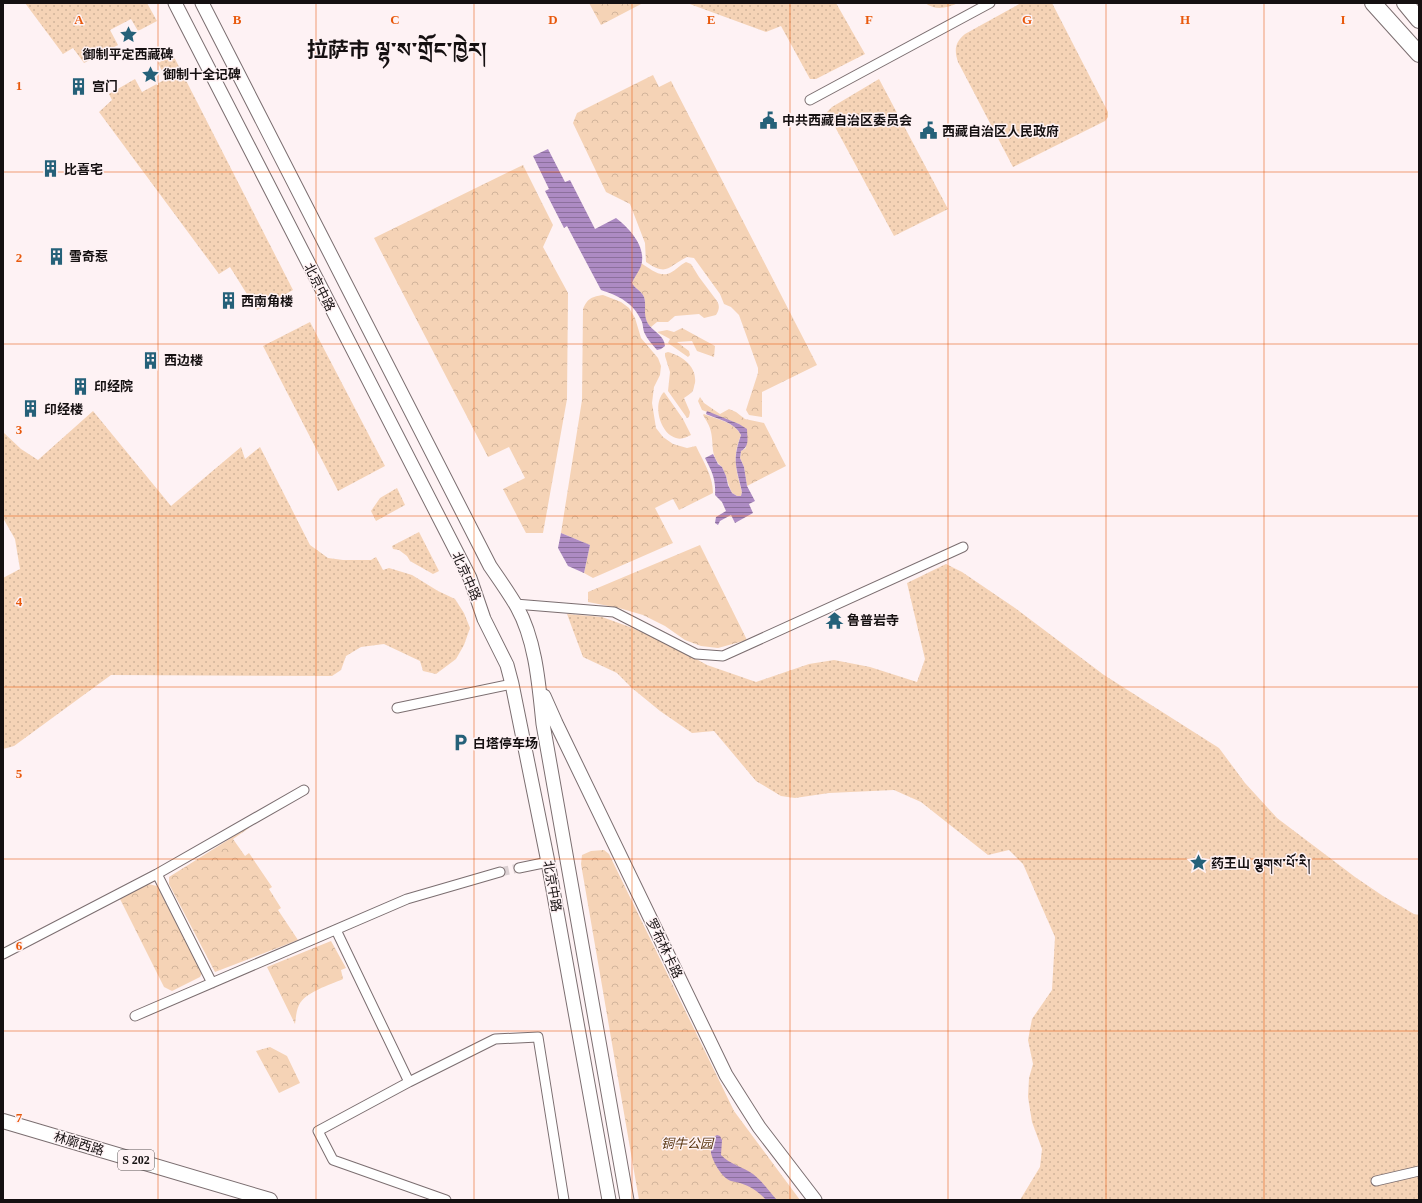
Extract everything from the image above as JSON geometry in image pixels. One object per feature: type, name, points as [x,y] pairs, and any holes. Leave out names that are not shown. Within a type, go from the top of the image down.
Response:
[{"type":"highway","points":[[1373,3],[1418,51]]},
{"type":"highway","points":[[1405,3],[1419,20]]},
{"type":"main road","name":"北京中路","points":[[175,3],[470,578],[484,619],[507,664],[548,862],[609,1200]]},
{"type":"main road","name":"北京中路","points":[[202,3],[490,566],[515,604],[529,635],[538,682],[547,747],[626,1200]]},
{"type":"main road","name":"罗布林卡路","points":[[538,682],[556,723],[726,1074],[759,1127],[815,1200]]},
{"type":"main road","name":"林廓西路","points":[[3,1120],[270,1200]]},
{"type":"street","points":[[810,100],[990,3]]},
{"type":"street","points":[[515,604],[614,612],[696,654],[723,656],[963,547]]},
{"type":"street","points":[[397,708],[512,684]]},
{"type":"street","points":[[3,954],[157,874],[304,790]]},
{"type":"street","points":[[519,868],[548,862]]},
{"type":"street","points":[[135,1016],[407,899],[500,872]]},
{"type":"street","points":[[157,874],[212,983]]},
{"type":"street","points":[[336,930],[409,1082]]},
{"type":"street","points":[[446,1200],[333,1160],[318,1131],[409,1082],[494,1039],[538,1037],[564,1200]]},
{"type":"street","points":[[1376,1181],[1419,1171]]},
{"type":"green space","points":[[25,3],[147,3],[157,21],[138,31],[131,19],[110,30],[118,45],[84,63],[73,48],[63,54]]},
{"type":"green space","points":[[589,3],[643,3],[601,25]]},
{"type":"green space","points":[[687,3],[836,3],[865,54],[816,79],[810,79],[781,26],[766,32]]},
{"type":"green space","points":[[925,3],[958,3],[937,8],[929,6]]},
{"type":"green space","points":[[1021,3],[1052,3],[1108,112],[1108,117],[1105,121],[1013,167],[958,62],[956,46],[965,34]]},
{"type":"green space","points":[[173,55],[293,290],[257,310],[230,267],[219,274],[99,112],[112,100],[109,94],[135,79],[142,92],[166,79],[158,63]]},
{"type":"green space","points":[[653,75],[659,87],[671,81],[817,365],[762,392],[762,417],[749,415],[746,410],[758,373],[758,368],[739,315],[731,307],[724,304],[720,294],[694,258],[687,257],[664,269],[659,269],[646,262],[645,243],[630,204],[606,192],[573,123],[577,113]]},
{"type":"green space","points":[[879,79],[948,209],[894,236],[827,112],[832,107]]},
{"type":"green space","points":[[523,165],[553,225],[543,247],[568,293],[567,399],[543,533],[526,533],[503,489],[525,478],[509,447],[488,457],[374,238]]},
{"type":"green space","points":[[686,262],[691,264],[717,301],[719,306],[716,315],[704,318],[699,314],[675,316],[668,322],[657,322],[651,327],[645,316],[644,297],[632,283],[641,263],[655,272],[666,274],[672,272]]},
{"type":"green space","points":[[603,295],[621,302],[629,308],[635,318],[641,338],[658,358],[661,366],[660,375],[654,387],[652,403],[656,428],[663,437],[673,444],[687,448],[696,446],[709,475],[713,487],[713,493],[679,510],[673,499],[655,508],[673,543],[593,578],[584,573],[590,545],[561,533],[582,400],[583,309],[590,299]]},
{"type":"green space","points":[[310,322],[385,466],[338,491],[263,346]]},
{"type":"green space","points":[[682,328],[715,346],[714,357],[697,351],[692,341],[677,342],[689,351],[690,355],[688,357],[668,343],[670,339],[657,332],[667,330],[674,332]]},
{"type":"green space","points":[[668,352],[683,359],[688,363],[694,372],[695,383],[693,390],[684,398],[690,412],[689,417],[687,418],[668,391],[670,372],[665,353]]},
{"type":"green space","points":[[664,392],[683,419],[691,435],[678,439],[670,435],[662,425],[658,411],[660,397]]},
{"type":"green space","points":[[700,397],[704,403],[720,414],[729,409],[745,419],[764,423],[786,466],[747,486],[744,467],[740,458],[741,451],[746,448],[739,424],[702,410],[698,401]]},
{"type":"green space","points":[[93,411],[171,506],[241,447],[245,459],[260,447],[310,545],[328,558],[343,560],[371,560],[376,557],[383,570],[389,568],[412,575],[438,591],[455,599],[464,613],[470,628],[464,645],[456,659],[436,674],[423,671],[420,661],[384,644],[361,647],[346,656],[341,670],[332,676],[111,675],[14,746],[3,749],[3,578],[20,569],[15,539],[3,518],[3,432],[21,449],[38,460]]},
{"type":"green space","points":[[704,414],[730,424],[741,435],[738,443],[736,464],[742,492],[741,496],[737,496],[732,493],[722,467],[714,455],[712,437],[708,423],[703,415]]},
{"type":"green space","points":[[397,488],[405,505],[376,521],[371,511],[380,498]]},
{"type":"green space","points":[[419,532],[439,571],[433,574],[410,561],[407,556],[399,550],[393,549],[392,546]]},
{"type":"green space","points":[[700,545],[747,640],[718,648],[701,646],[685,640],[665,626],[643,615],[619,608],[588,602],[588,592]]},
{"type":"green space","points":[[946,564],[962,572],[1015,608],[1104,675],[1219,748],[1245,783],[1277,818],[1355,877],[1383,896],[1414,914],[1419,915],[1419,1200],[1020,1200],[1040,1167],[1042,1149],[1032,1122],[1028,1097],[1029,1078],[1033,1064],[1028,1040],[1032,1019],[1052,990],[1055,937],[1023,864],[1009,850],[988,855],[921,802],[894,790],[829,793],[795,798],[781,796],[756,781],[714,731],[692,733],[660,711],[632,688],[617,673],[583,657],[567,614],[602,617],[630,627],[673,646],[707,665],[756,682],[809,664],[834,660],[870,667],[917,682],[925,659],[907,583]]},
{"type":"green space","points":[[249,828],[233,839],[245,856],[249,853],[272,887],[269,889],[281,908],[278,910],[298,940],[215,972],[169,884],[169,877]]},
{"type":"green space","name":"铜牛公园","points":[[604,850],[609,854],[734,1111],[800,1200],[639,1200],[581,864],[582,855],[591,851]]},
{"type":"green space","points":[[148,884],[157,886],[202,973],[200,977],[172,991],[164,987],[120,899]]},
{"type":"green space","points":[[331,941],[346,968],[341,970],[343,979],[318,989],[302,1000],[297,1010],[295,1024],[267,967]]},
{"type":"green space","points":[[270,1047],[287,1056],[300,1083],[279,1093],[256,1051]]},
{"type":"shaded area","points":[[548,149],[565,182],[570,180],[595,229],[616,218],[627,227],[636,239],[642,252],[642,259],[641,266],[632,283],[644,297],[645,314],[649,325],[663,339],[665,346],[661,349],[657,350],[648,339],[644,332],[639,315],[630,305],[620,298],[601,290],[567,226],[564,228],[545,191],[549,189],[533,156]]},
{"type":"shaded area","points":[[707,411],[739,424],[747,429],[747,444],[741,451],[740,458],[744,467],[747,486],[755,501],[749,504],[753,513],[735,523],[731,515],[720,521],[718,525],[715,523],[716,517],[726,511],[722,502],[715,495],[713,476],[705,458],[713,454],[718,464],[722,467],[732,493],[737,496],[741,496],[742,492],[736,458],[741,435],[735,427],[706,414]]},
{"type":"shaded area","points":[[561,533],[590,545],[584,573],[568,566],[558,548]]},
{"type":"shaded area","points":[[717,1135],[720,1136],[722,1140],[721,1155],[728,1161],[753,1174],[777,1200],[766,1200],[751,1188],[724,1177],[716,1165],[711,1153],[712,1138]]},
{"type":"tunnel","points":[[500,872],[519,868]]},
{"type":"place","name":"御制平定西藏碑","points":[[128,35]]},
{"type":"place","name":"御制十全记碑","points":[[150,74]]},
{"type":"place","name":"宫门","points":[[79,86]]},
{"type":"place","name":"中共西藏自治区委员会","points":[[769,120]]},
{"type":"place","name":"西藏自治区人民政府","points":[[929,131]]},
{"type":"place","name":"比喜宅","points":[[51,169]]},
{"type":"place","name":"雪奇惹","points":[[56,256]]},
{"type":"place","name":"西南角楼","points":[[228,301]]},
{"type":"place","name":"西边楼","points":[[151,360]]},
{"type":"place","name":"印经院","points":[[81,386]]},
{"type":"place","name":"印经楼","points":[[31,409]]},
{"type":"place","name":"鲁普岩寺","points":[[834,620]]},
{"type":"place","name":"白塔停车场","points":[[460,743]]},
{"type":"place","name":"药王山 ལྕགས་པོ་རི།","points":[[1198,863]]},
{"type":"district","name":"拉萨市 ལྷ་ས་གྲོང་ཁྱེར།","points":[[397,50]]}]
